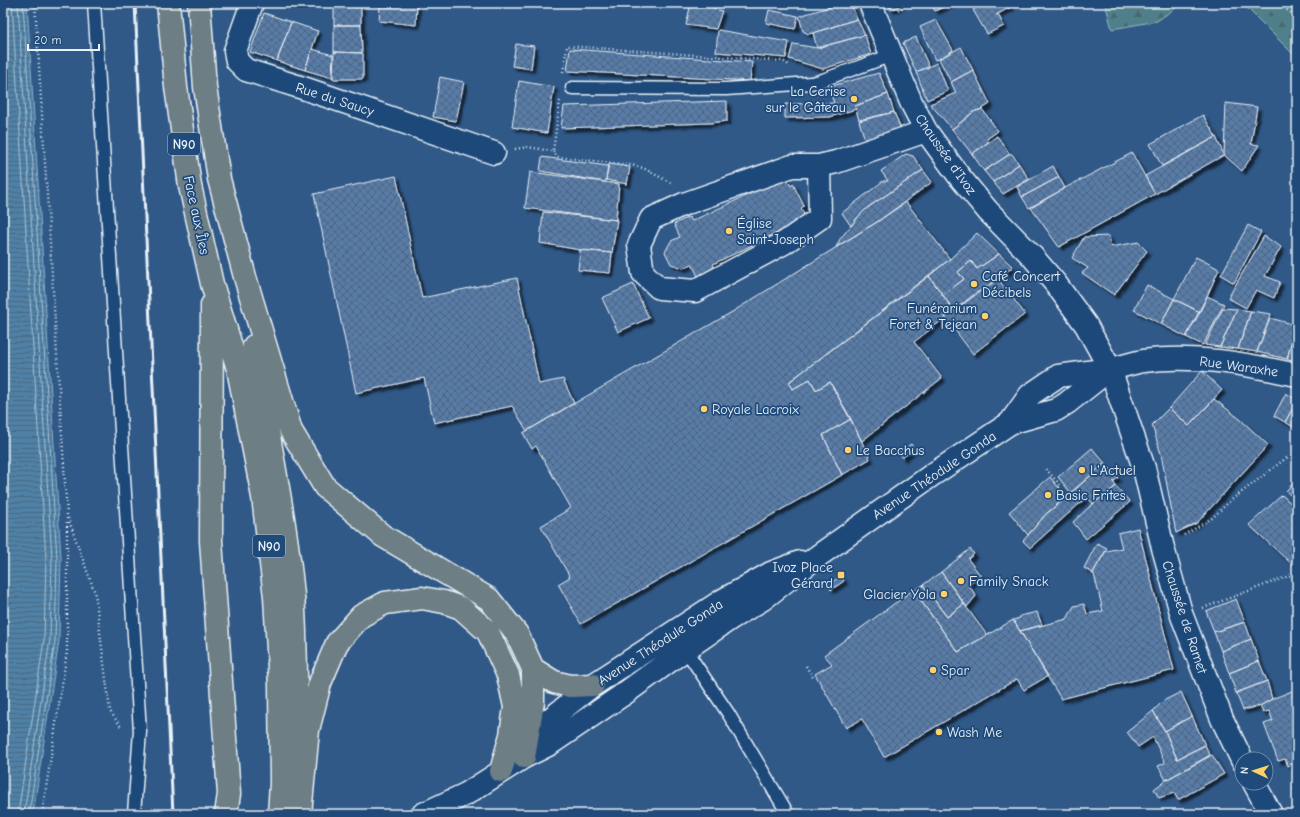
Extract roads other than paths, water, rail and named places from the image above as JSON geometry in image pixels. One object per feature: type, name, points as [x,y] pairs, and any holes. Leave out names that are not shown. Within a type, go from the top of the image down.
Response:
[{"type":"highway","name":"Face aux Îles","points":[[168,3],[176,87],[189,179],[212,284]]},
{"type":"highway","name":"Face aux Îles","points":[[199,3],[205,87],[219,179],[245,277]]},
{"type":"highway","points":[[245,277],[291,431],[325,487],[383,536],[489,600],[517,634],[533,669],[534,702],[524,757]]},
{"type":"highway","name":"N90","points":[[245,277],[261,394],[286,539],[295,633],[298,738],[302,783],[300,814]]},
{"type":"highway","points":[[212,284],[211,541],[229,794],[226,814]]},
{"type":"highway","name":"N90","points":[[212,284],[238,369],[264,504],[275,598],[279,678],[281,783],[279,814]]},
{"type":"highway","points":[[302,783],[308,730],[320,683],[337,643],[361,616],[385,603],[422,598],[444,602],[461,608],[488,632],[508,675],[515,707],[511,735],[501,771]]},
{"type":"highway","points":[[533,669],[554,682],[570,686],[593,685]]},
{"type":"main road","name":"Rue du Saucy","points":[[252,3],[235,51],[237,61],[246,70],[494,153]]},
{"type":"main road","name":"Chaussée d'Ivoz","points":[[870,3],[911,102],[926,131],[958,176],[988,211],[1032,256],[1056,284],[1086,325],[1110,370]]},
{"type":"main road","points":[[819,166],[820,218],[784,243],[695,291],[659,288],[643,272],[639,245],[651,219],[684,204],[792,166],[819,166],[836,162],[926,131]]},
{"type":"main road","name":"Rue Waraxhe","points":[[1110,370],[1142,361],[1192,359],[1229,362],[1297,375]]},
{"type":"main road","name":"Avenue Théodule Gonda","points":[[423,814],[466,794],[524,757],[550,744],[733,617],[763,599],[818,556],[932,475],[1010,423],[1030,395],[1058,376],[1110,370]]},
{"type":"main road","name":"Chaussée de Ramet","points":[[1110,370],[1144,468],[1163,548],[1182,616],[1222,719],[1238,751]]},
{"type":"main road","name":"Avenue Théodule Gonda","points":[[524,757],[545,723],[593,685],[723,600],[771,573],[818,556]]},
{"type":"main road","points":[[1258,791],[1271,814]]},
{"type":"lane","points":[[94,3],[140,731],[134,814]]},
{"type":"lane","points":[[572,88],[726,89],[811,83],[892,55]]},
{"type":"lane","points":[[673,632],[686,649],[728,713],[788,814]]},
{"type":"water","points":[[3,3],[27,3],[61,558],[59,641],[33,814],[3,814]]},
{"type":"railway","points":[[135,3],[173,814]]},
{"type":"place","name":"La Cerise sur le Gâteau","points":[[854,99]]},
{"type":"place","name":"Église Saint-Joseph","points":[[729,231]]},
{"type":"place","name":"Café Concert Décibels","points":[[974,284]]},
{"type":"place","name":"Funérarium Foret & Tejean","points":[[985,316]]},
{"type":"place","name":"Royale Lacroix","points":[[704,409]]},
{"type":"place","name":"Le Bacchus","points":[[848,450]]},
{"type":"place","name":"L'Actuel","points":[[1082,470]]},
{"type":"place","name":"Basic Frites","points":[[1048,495]]},
{"type":"place","name":"Ivoz Place Gérard","points":[[841,575]]},
{"type":"place","name":"Family Snack","points":[[961,581]]},
{"type":"place","name":"Glacier Yola","points":[[944,594]]},
{"type":"place","name":"Spar","points":[[933,670]]},
{"type":"place","name":"Wash Me","points":[[939,732]]}]
